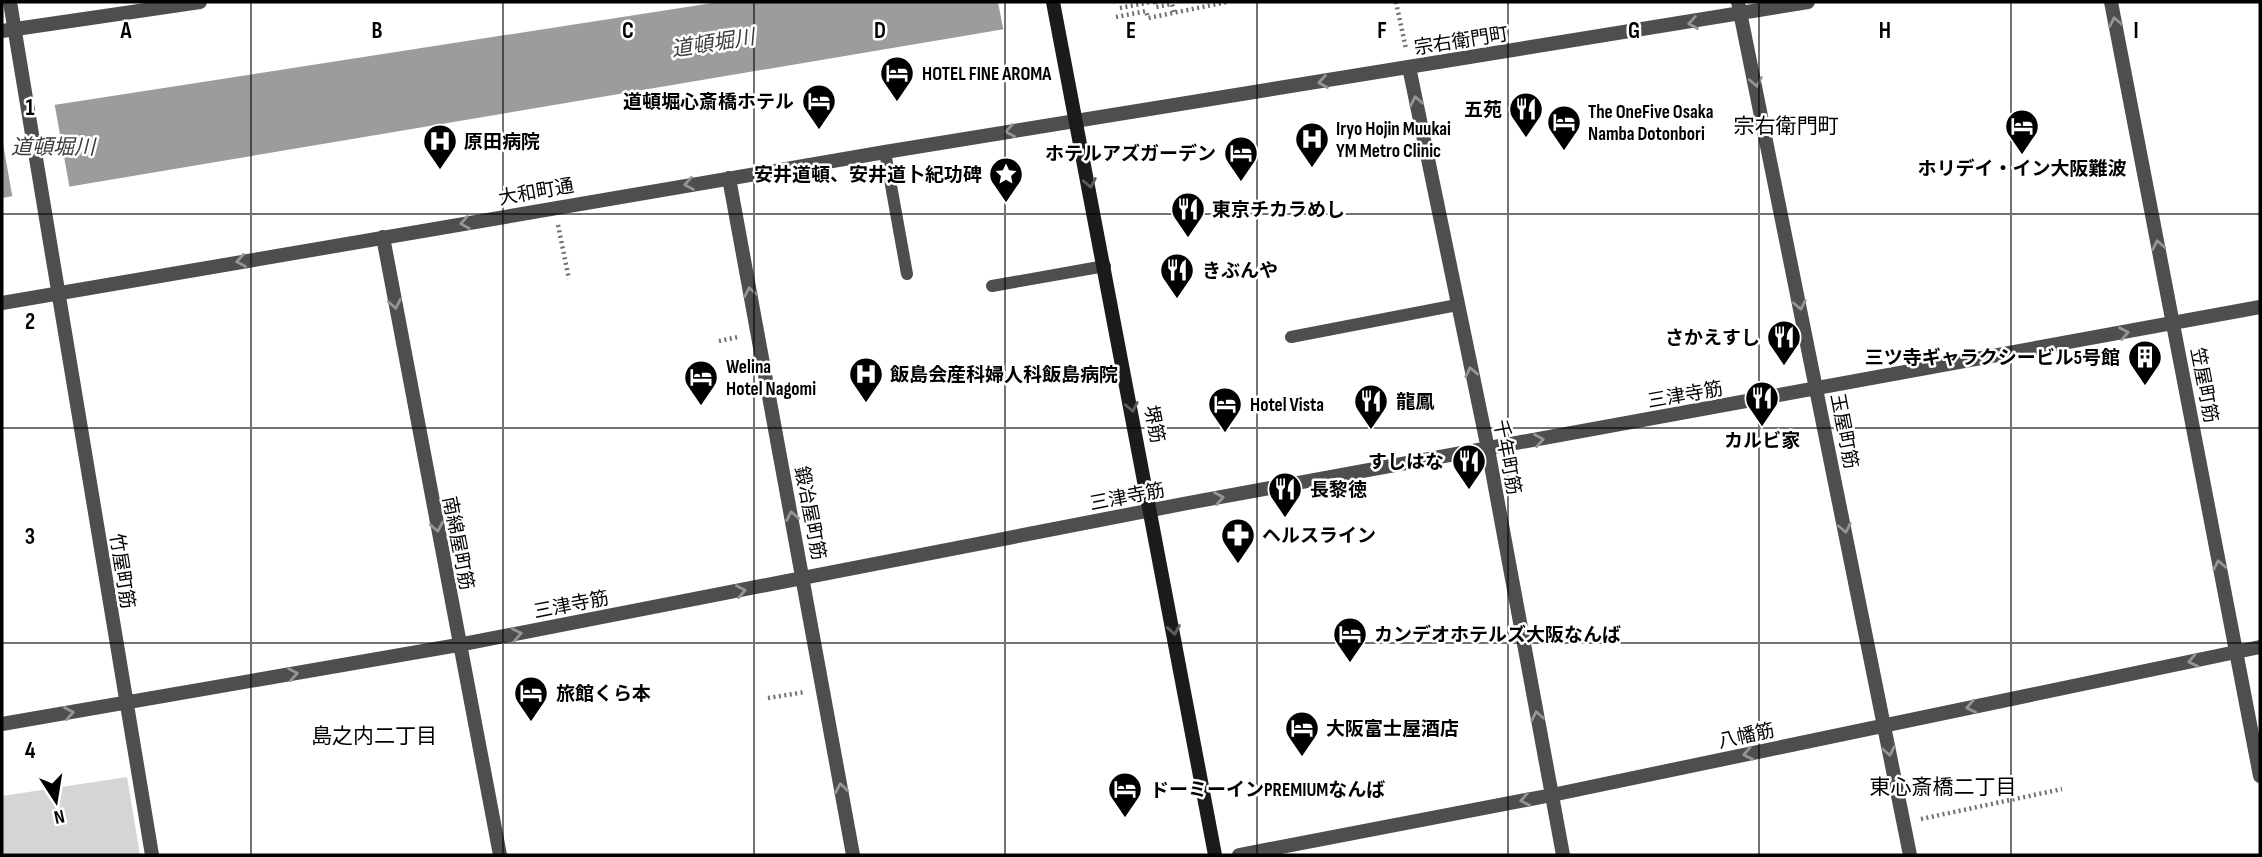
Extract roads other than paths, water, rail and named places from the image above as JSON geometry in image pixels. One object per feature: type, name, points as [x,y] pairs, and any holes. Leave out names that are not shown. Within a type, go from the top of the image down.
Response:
[{"type":"main road","name":"堺筋","points":[[1053,2],[1078,121],[1215,855]]},
{"type":"street","name":"竹屋町筋","points":[[10,2],[7,30],[21,79],[47,223],[152,855]]},
{"type":"street","points":[[7,30],[200,2]]},
{"type":"street","name":"宗右衛門町","points":[[1078,121],[1409,67],[1740,8],[1808,2]]},
{"type":"street","name":"笠屋町筋","points":[[2111,2],[2260,776]]},
{"type":"street","name":"玉屋町筋","points":[[1740,8],[1910,855]]},
{"type":"street","name":"千年町筋","points":[[1409,67],[1488,449],[1563,855]]},
{"type":"street","name":"大和町通","points":[[2,303],[554,207],[1078,121]]},
{"type":"street","name":"鍛冶屋町筋","points":[[729,178],[853,855]]},
{"type":"street","name":"南綿屋町筋","points":[[383,237],[458,645],[500,855]]},
{"type":"street","name":"三津寺筋","points":[[2,724],[458,645],[1152,511],[2260,307]]},
{"type":"street","name":"八幡筋","points":[[1239,855],[1552,795],[2260,647]]},
{"type":"lane","points":[[885,152],[907,274]]},
{"type":"lane","points":[[992,286],[1105,266]]},
{"type":"lane","points":[[1291,337],[1457,305]]},
{"type":"water","name":"道頓堀川","points":[[719,2],[1121,2],[1005,29],[2,198],[2,113]]},
{"type":"place","name":"HOTEL FINE AROMA","points":[[897,103]]},
{"type":"place","name":"道頓堀心斎橋ホテル","points":[[819,131]]},
{"type":"place","name":"五苑","points":[[1526,139]]},
{"type":"place","name":"The OneFive Osaka Namba Dotonbori","points":[[1564,152]]},
{"type":"place","name":"ホリデイ・イン大阪難波","points":[[2022,156]]},
{"type":"place","name":"Iryo Hojin Muukai YM Metro Clinic","points":[[1312,169]]},
{"type":"place","name":"原田病院","points":[[440,171]]},
{"type":"place","name":"ホテルアズガーデン","points":[[1241,183]]},
{"type":"place","name":"安井道頓、安井道卜紀功碑","points":[[1006,204]]},
{"type":"place","name":"東京チカラめし","points":[[1188,239]]},
{"type":"place","name":"きぶんや","points":[[1177,300]]},
{"type":"place","name":"さかえすし","points":[[1784,367]]},
{"type":"place","name":"三ツ寺ギャラクシービル5号館","points":[[2145,387]]},
{"type":"place","name":"飯島会産科婦人科飯島病院","points":[[866,404]]},
{"type":"place","name":"Welina Hotel Nagomi","points":[[701,407]]},
{"type":"place","name":"カルビ家","points":[[1762,428]]},
{"type":"place","name":"龍鳳","points":[[1371,431]]},
{"type":"place","name":"Hotel Vista","points":[[1225,434]]},
{"type":"place","name":"すしはな","points":[[1469,491]]},
{"type":"place","name":"長黎徳","points":[[1285,519]]},
{"type":"place","name":"ヘルスライン","points":[[1238,565]]},
{"type":"place","name":"カンデオホテルズ大阪なんば","points":[[1350,664]]},
{"type":"place","name":"旅館くら本","points":[[531,723]]},
{"type":"place","name":"大阪富士屋酒店","points":[[1302,758]]},
{"type":"place","name":"ドーミーインPREMIUMなんば","points":[[1125,819]]},
{"type":"district","name":"宗右衛門町","points":[[1786,126]]},
{"type":"district","name":"島之内二丁目","points":[[374,736]]},
{"type":"district","name":"東心斎橋二丁目","points":[[1943,787]]}]
